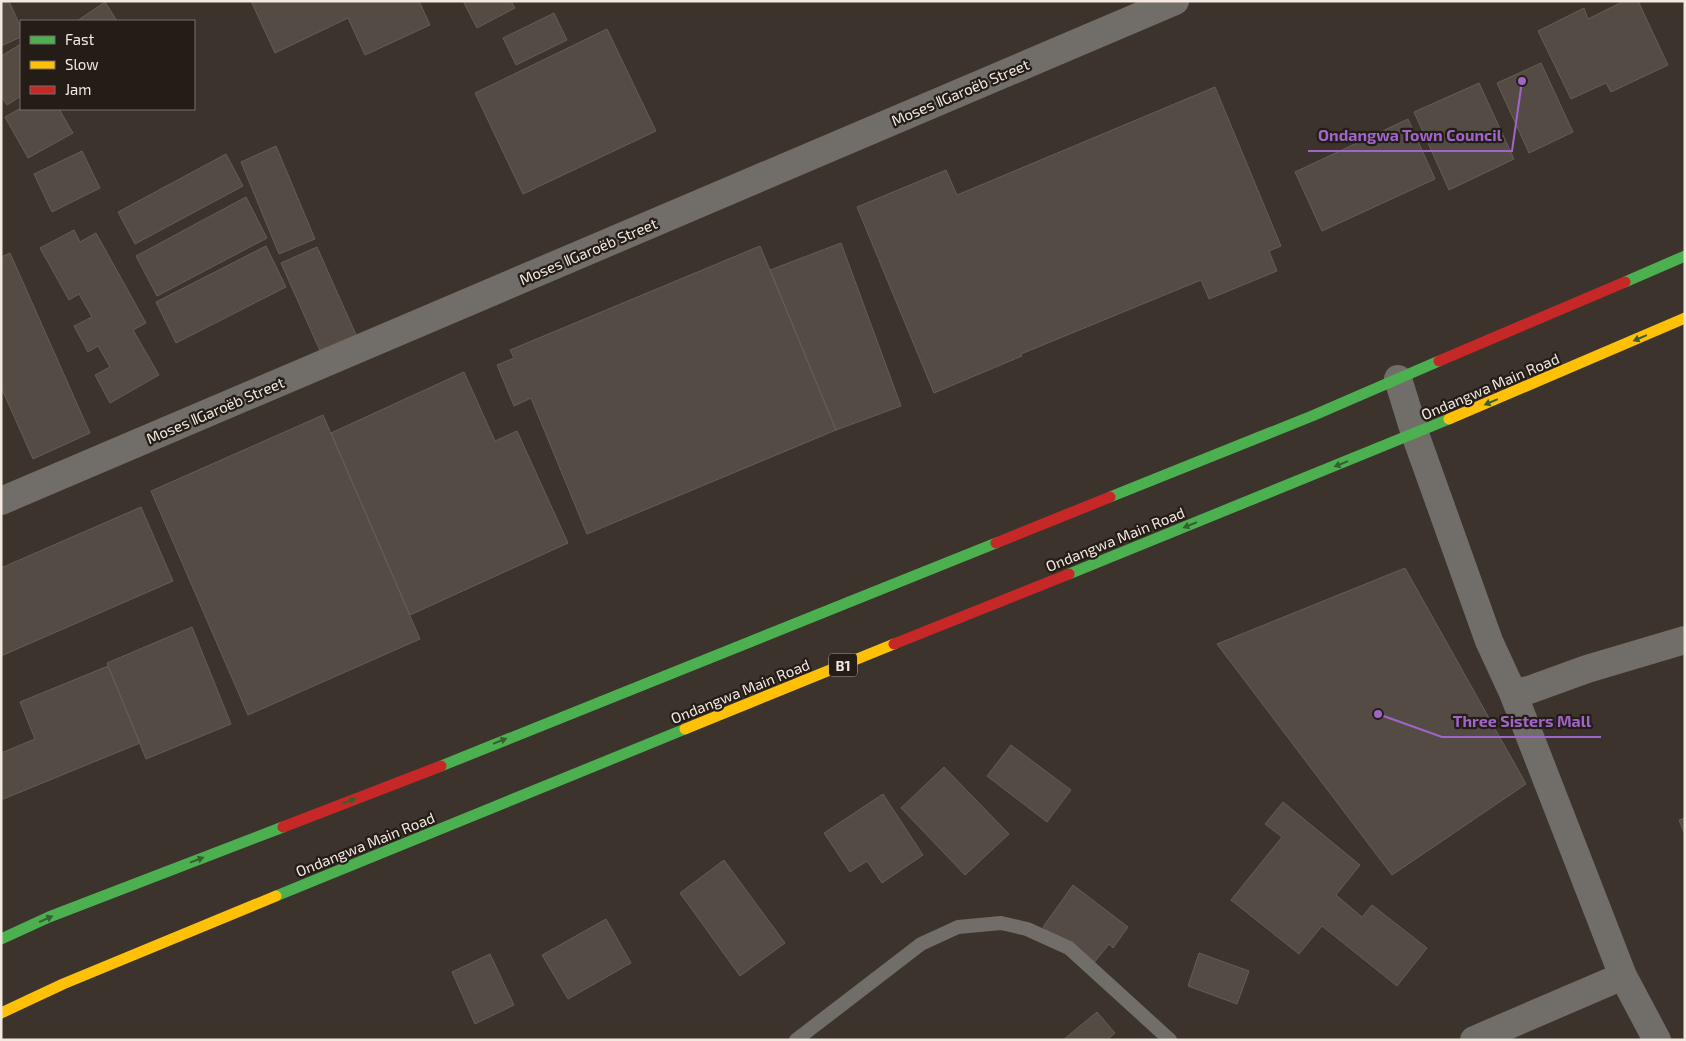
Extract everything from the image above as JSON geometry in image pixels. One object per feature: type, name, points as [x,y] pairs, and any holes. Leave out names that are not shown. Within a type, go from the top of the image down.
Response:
[{"type":"main road","points":[[1,939],[49,917],[404,780],[1302,420],[1685,256]]},
{"type":"main road","name":"Ondangwa Main Road","points":[[1,1013],[63,984],[544,786],[1415,434],[1685,318]]},
{"type":"street","name":"Moses ǁGaroëb Street","points":[[1,501],[1175,1]]},
{"type":"street","points":[[1398,379],[1415,434],[1489,641],[1513,693],[1623,976],[1657,1040]]},
{"type":"street","points":[[1513,693],[1529,690],[1587,669],[1685,640]]},
{"type":"street","points":[[1474,1040],[1623,976]]},
{"type":"lane","points":[[796,1040],[921,944],[958,927],[1002,923],[1027,929],[1069,948],[1170,1040]]},
{"type":"building","points":[[1,1],[9,1],[20,26],[20,37],[1,46]]},
{"type":"building","points":[[251,1],[419,1],[430,25],[365,55],[348,18],[275,53]]},
{"type":"building","points":[[463,1],[511,1],[515,8],[477,28]]},
{"type":"building","points":[[1624,1],[1638,1],[1668,65],[1611,92],[1606,83],[1571,99],[1538,31],[1584,8],[1588,19]]},
{"type":"building","points":[[105,2],[116,20],[78,20]]},
{"type":"building","points":[[554,13],[567,40],[516,65],[503,38]]},
{"type":"building","points":[[607,29],[656,131],[523,194],[475,93]]},
{"type":"building","points":[[20,45],[20,97],[7,105],[1,96],[1,56]]},
{"type":"building","points":[[1541,63],[1573,132],[1529,153],[1497,83]]},
{"type":"building","points":[[1479,83],[1514,159],[1449,190],[1414,112]]},
{"type":"building","points":[[1215,87],[1281,246],[1269,251],[1277,271],[1209,299],[1201,280],[1021,354],[1022,356],[934,393],[857,207],[946,170],[957,195]]},
{"type":"building","points":[[20,109],[60,110],[73,133],[28,158],[5,117]]},
{"type":"building","points":[[1408,119],[1435,179],[1322,231],[1295,172]]},
{"type":"building","points":[[276,146],[315,239],[279,254],[241,162]]},
{"type":"building","points":[[82,151],[100,188],[52,212],[34,174]]},
{"type":"building","points":[[226,154],[243,186],[135,244],[118,212]]},
{"type":"building","points":[[246,197],[267,238],[157,296],[136,256]]},
{"type":"building","points":[[74,230],[80,242],[96,233],[146,323],[133,330],[159,375],[110,403],[95,375],[110,367],[98,346],[88,352],[74,326],[92,317],[79,294],[69,300],[40,248]]},
{"type":"building","points":[[841,243],[901,406],[836,430],[770,270]]},
{"type":"building","points":[[266,246],[286,287],[176,343],[156,302]]},
{"type":"building","points":[[760,246],[836,430],[587,534],[531,398],[514,406],[497,365],[514,358],[510,350]]},
{"type":"building","points":[[317,247],[357,337],[321,353],[281,263]]},
{"type":"building","points":[[10,253],[90,433],[33,459],[1,387],[1,257]]},
{"type":"building","points":[[464,372],[495,441],[517,431],[568,543],[410,615],[331,433]]},
{"type":"building","points":[[323,415],[420,639],[248,715],[151,491]]},
{"type":"building","points":[[141,507],[173,581],[1,656],[1,568]]},
{"type":"building","points":[[1405,568],[1526,784],[1392,875],[1217,644]]},
{"type":"building","points":[[192,627],[231,724],[146,759],[107,663]]},
{"type":"building","points":[[108,666],[140,743],[1,800],[1,753],[35,739],[20,702]]},
{"type":"building","points":[[1011,745],[1071,790],[1047,822],[987,776]]},
{"type":"building","points":[[944,767],[1009,834],[965,875],[901,808]]},
{"type":"building","points":[[883,794],[923,855],[882,883],[867,861],[850,872],[824,833]]},
{"type":"building","points":[[1283,802],[1360,865],[1336,895],[1362,917],[1372,905],[1427,948],[1397,986],[1322,926],[1299,954],[1231,900],[1282,837],[1265,824]]},
{"type":"building","points":[[1685,818],[1685,835],[1679,820]]},
{"type":"building","points":[[724,860],[785,943],[740,976],[680,893]]},
{"type":"building","points":[[1073,885],[1128,927],[1113,948],[1109,944],[1093,964],[1043,927]]},
{"type":"building","points":[[606,919],[631,963],[568,999],[542,955]]},
{"type":"building","points":[[1199,953],[1249,971],[1237,1004],[1188,986]]},
{"type":"building","points":[[490,954],[514,1005],[475,1024],[452,972]]},
{"type":"building","points":[[1097,1012],[1115,1033],[1107,1040],[1063,1040]]},
{"type":"traffic: fast","points":[[1625,282],[1685,256]]},
{"type":"traffic: fast","points":[[1110,497],[1312,416],[1439,361]]},
{"type":"traffic: fast","points":[[1069,574],[1449,419]]},
{"type":"traffic: fast","points":[[441,766],[996,543]]},
{"type":"traffic: fast","points":[[276,896],[685,729]]},
{"type":"traffic: fast","points":[[1,939],[49,917],[283,827]]},
{"type":"traffic: slow","points":[[1449,419],[1685,318]]},
{"type":"traffic: slow","points":[[685,729],[894,644]]},
{"type":"traffic: slow","points":[[1,1013],[63,984],[276,896]]},
{"type":"traffic: jam","points":[[1439,361],[1625,282]]},
{"type":"traffic: jam","points":[[996,543],[1110,497]]},
{"type":"traffic: jam","points":[[894,644],[1069,574]]},
{"type":"traffic: jam","points":[[283,827],[441,766]]},
{"type":"place","name":"Ondangwa Town Council","points":[[1522,81]]},
{"type":"place","name":"Three Sisters Mall","points":[[1378,714]]}]
